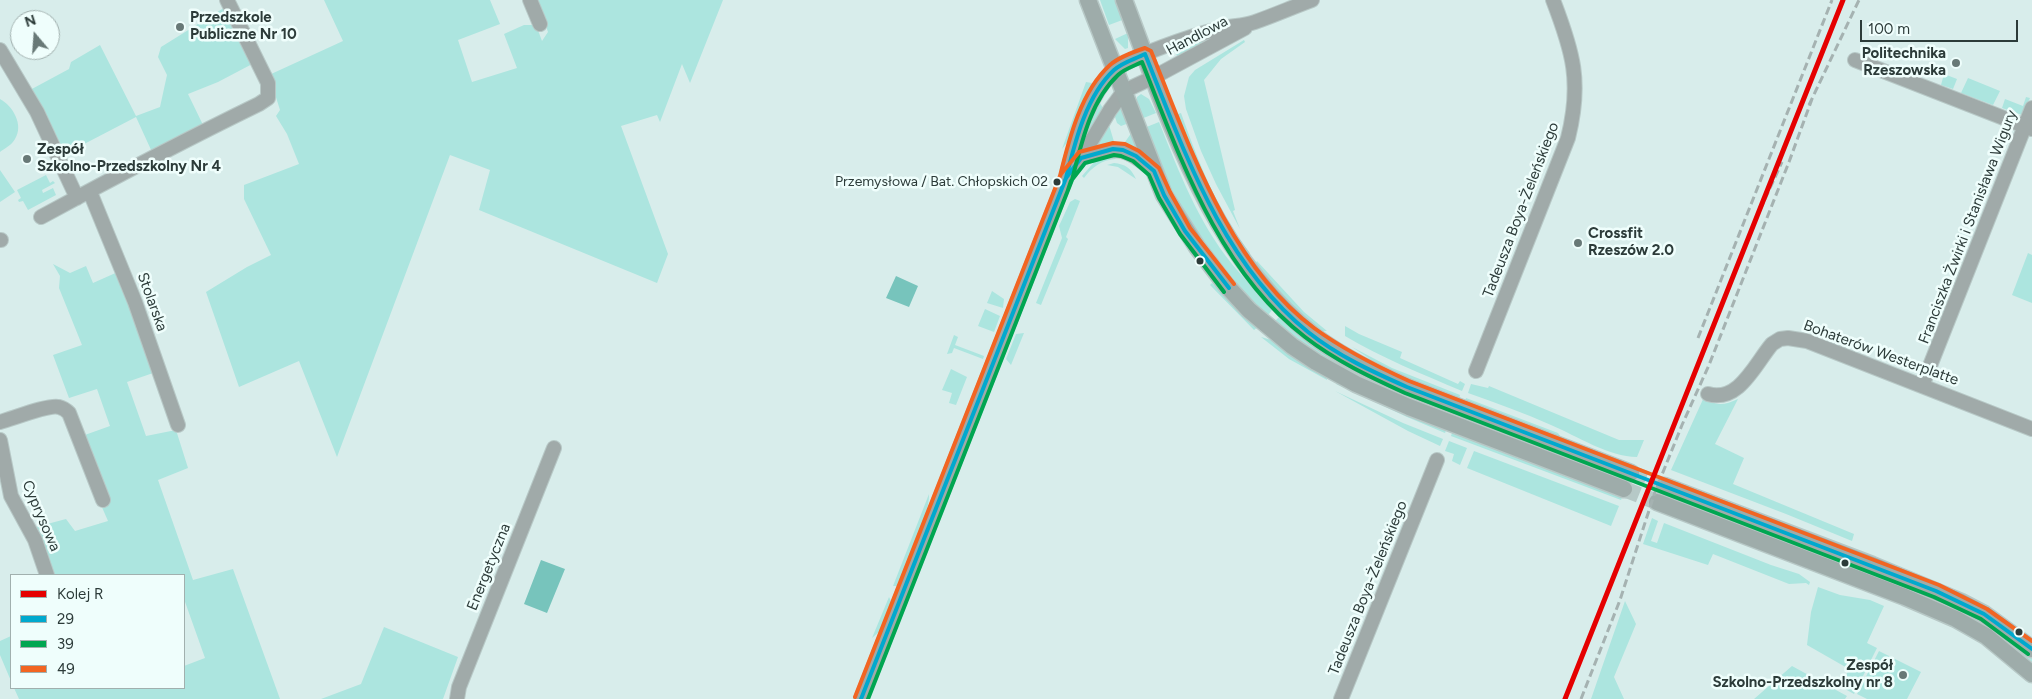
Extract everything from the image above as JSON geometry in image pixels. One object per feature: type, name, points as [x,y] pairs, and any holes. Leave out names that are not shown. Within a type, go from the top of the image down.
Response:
[{"type":"main road","points":[[1088,0],[1154,171],[1171,207],[1212,267],[1249,310],[1292,346],[1335,373],[1382,396],[1624,489]]},
{"type":"main road","points":[[1124,0],[1187,160],[1224,234],[1268,292],[1310,332],[1348,359],[1407,387],[1631,473]]},
{"type":"main road","points":[[1664,486],[1872,565],[1961,602],[1984,614],[2032,649]]},
{"type":"main road","points":[[1658,502],[1949,616],[1986,636],[2032,674]]},
{"type":"street","points":[[41,217],[268,98],[268,83],[227,0]]},
{"type":"street","points":[[530,0],[540,24]]},
{"type":"street","name":"Handlowa","points":[[1124,91],[1154,77],[1254,22],[1312,0]]},
{"type":"street","name":"Tadeusza Boya-Żeleńskiego","points":[[1476,371],[1568,138],[1573,119],[1576,104],[1571,48],[1553,0]]},
{"type":"street","name":"Handlowa","points":[[1115,70],[1145,54],[1218,30],[1254,22]]},
{"type":"street","points":[[0,50],[37,112],[77,198]]},
{"type":"street","points":[[1855,60],[2029,127]]},
{"type":"street","points":[[861,699],[1066,178],[1072,150],[1093,102],[1106,80],[1115,70]]},
{"type":"street","points":[[1066,178],[1124,91]]},
{"type":"street","name":"Franciszka Żwirki i Stanisława Wigury","points":[[1922,386],[2029,127],[2032,108]]},
{"type":"street","points":[[1081,158],[1112,149],[1123,150],[1136,156],[1154,171]]},
{"type":"street","name":"Stolarska","points":[[90,192],[135,302],[178,426]]},
{"type":"street","name":"Bohaterów Westerplatte","points":[[1708,394],[1717,396],[1735,391],[1772,344],[1780,339],[1788,338],[1807,341],[2032,429]]},
{"type":"street","points":[[0,422],[46,408],[58,406],[66,409],[70,413],[103,500]]},
{"type":"street","name":"Cyprysowa","points":[[0,440],[11,496],[35,540],[47,574]]},
{"type":"street","name":"Energetyczna","points":[[457,699],[459,687],[554,448]]},
{"type":"street","name":"Tadeusza Boya-Żeleńskiego","points":[[1341,699],[1437,460]]},
{"type":"shaded area","points":[[324,0],[490,0],[500,24],[458,40],[472,82],[517,68],[504,34],[524,25],[536,25],[542,41],[548,32],[537,0],[723,0],[690,83],[682,64],[660,122],[657,115],[621,126],[668,254],[657,283],[479,210],[490,170],[450,155],[337,457],[299,361],[239,387],[206,292],[271,255],[244,199],[244,185],[299,164],[287,134],[276,116],[280,110],[269,75],[343,41]]},
{"type":"shaded area","points":[[1100,0],[1117,0],[1125,19],[1109,25]]},
{"type":"shaded area","points":[[227,6],[256,62],[218,82],[188,94],[204,127],[152,152],[136,117],[63,155],[30,90],[69,69],[71,62],[100,45],[136,116],[160,107],[167,75],[158,57],[161,47]]},
{"type":"shaded area","points":[[1128,33],[1128,48],[1125,49],[1115,39]]},
{"type":"shaded area","points":[[1211,38],[1212,40],[1177,56],[1175,50]]},
{"type":"shaded area","points":[[1244,40],[1245,42],[1221,59],[1204,80],[1235,210],[1233,211],[1240,229],[1201,151],[1186,109],[1184,96],[1189,77],[1195,70]]},
{"type":"shaded area","points":[[1944,74],[1957,79],[1953,89],[1941,85]]},
{"type":"shaded area","points":[[1968,78],[2000,91],[1993,105],[1961,93]]},
{"type":"shaded area","points":[[1086,82],[1092,83],[1072,136],[1062,149]]},
{"type":"shaded area","points":[[1141,94],[1149,99],[1156,113],[1141,119],[1137,97]]},
{"type":"shaded area","points":[[2026,97],[2030,98],[2022,115],[2002,108],[2005,99],[2023,106]]},
{"type":"shaded area","points":[[0,99],[13,111],[18,122],[18,128],[14,141],[0,152]]},
{"type":"shaded area","points":[[1100,103],[1104,110],[1076,154]]},
{"type":"shaded area","points":[[1120,107],[1123,108],[1129,123],[1121,126],[1117,123],[1114,114]]},
{"type":"shaded area","points":[[1181,113],[1210,186],[1228,221],[1250,253],[1243,251],[1207,192],[1175,115]]},
{"type":"shaded area","points":[[1159,122],[1199,214],[1220,248],[1237,270],[1272,306],[1269,314],[1264,314],[1226,273],[1203,243],[1172,195],[1160,171],[1144,128]]},
{"type":"shaded area","points":[[1109,125],[1115,145],[1096,147]]},
{"type":"shaded area","points":[[1132,132],[1139,150],[1127,146],[1125,142]]},
{"type":"shaded area","points":[[1119,155],[1115,159],[1098,165],[1084,178],[1082,176],[1096,160]]},
{"type":"shaded area","points":[[1114,163],[1127,167],[1136,179],[1118,167],[1107,165]]},
{"type":"shaded area","points":[[0,170],[15,192],[0,202]]},
{"type":"shaded area","points":[[46,175],[50,183],[53,181],[55,183],[42,190],[43,193],[53,188],[56,195],[28,210],[23,201],[19,202],[18,200],[21,198],[17,190]]},
{"type":"shaded area","points":[[1075,199],[1080,201],[1066,237],[1068,239],[1041,305],[1036,303],[1062,238],[1059,226],[1070,202]]},
{"type":"shaded area","points":[[2028,253],[2032,255],[2032,303],[2012,295]]},
{"type":"shaded area","points":[[1257,261],[1304,312],[1327,331],[1319,331],[1297,313],[1254,266]]},
{"type":"shaded area","points":[[53,264],[70,273],[86,266],[93,283],[120,271],[156,372],[127,382],[146,436],[176,430],[188,468],[158,480],[193,580],[233,569],[280,699],[19,699],[14,689],[185,689],[185,666],[205,658],[185,602],[185,574],[53,574],[36,527],[66,519],[75,531],[108,521],[101,505],[82,436],[110,426],[97,389],[69,398],[53,355],[82,345],[59,288],[60,276]]},
{"type":"shaded area","points":[[896,276],[918,286],[909,307],[886,298]]},
{"type":"shaded area","points":[[1212,283],[1258,327],[1254,330],[1210,285]]},
{"type":"shaded area","points":[[992,291],[1004,299],[1003,308],[987,303]]},
{"type":"shaded area","points":[[985,309],[1000,316],[994,332],[978,326]]},
{"type":"shaded area","points":[[1281,315],[1454,412],[1452,416],[1355,375],[1312,351],[1274,322]]},
{"type":"shaded area","points":[[1345,326],[1402,352],[1400,358],[1458,384],[1460,381],[1465,384],[1462,391],[1359,344],[1345,336]]},
{"type":"shaded area","points":[[1024,333],[1011,365],[1006,359],[1016,334]]},
{"type":"shaded area","points":[[954,335],[958,337],[955,345],[984,356],[983,359],[954,348],[952,353],[947,354]]},
{"type":"shaded area","points":[[1261,337],[1275,341],[1326,375],[1327,380],[1289,359]]},
{"type":"shaded area","points":[[1352,347],[1392,368],[1460,395],[1459,400],[1388,371]]},
{"type":"shaded area","points":[[951,369],[967,377],[956,405],[949,403],[952,393],[942,390]]},
{"type":"shaded area","points":[[1339,382],[1447,428],[1445,433],[1336,384]]},
{"type":"shaded area","points":[[1471,384],[1488,388],[1489,386],[1619,440],[1644,440],[1637,457],[1615,454],[1531,416],[1468,393]]},
{"type":"shaded area","points":[[1335,391],[1403,423],[1443,439],[1440,446],[1408,431]]},
{"type":"shaded area","points":[[1704,397],[1716,404],[1729,403],[1738,399],[1715,444],[1744,458],[1733,484],[1854,534],[1852,541],[1671,470]]},
{"type":"shaded area","points":[[1466,398],[1558,433],[1563,440],[1465,402]]},
{"type":"shaded area","points":[[1460,415],[1629,479],[1627,483],[1458,418]]},
{"type":"shaded area","points":[[1453,430],[1623,495],[1621,500],[1451,436]]},
{"type":"shaded area","points":[[1449,441],[1467,448],[1460,465],[1452,461],[1454,454],[1445,451]]},
{"type":"shaded area","points":[[1474,451],[1619,506],[1611,526],[1467,468]]},
{"type":"shaded area","points":[[1662,492],[1951,605],[1996,630],[2032,657],[2032,662],[1989,631],[1661,496]]},
{"type":"shaded area","points":[[929,494],[926,515],[917,540],[897,586],[893,586]]},
{"type":"shaded area","points":[[1652,518],[1658,521],[1651,541],[1657,543],[1664,523],[1799,574],[1810,582],[1809,585],[1806,583],[1789,584],[1713,554],[1708,565],[1643,544]]},
{"type":"shaded area","points":[[541,560],[565,569],[547,613],[524,604]]},
{"type":"shaded area","points":[[1818,587],[1840,595],[1870,600],[1884,606],[1867,643],[1877,648],[1854,694],[1836,684],[1839,680],[1843,682],[1849,669],[1807,645],[1811,612]]},
{"type":"shaded area","points":[[889,597],[891,601],[879,632],[872,638]]},
{"type":"shaded area","points":[[1625,601],[1636,624],[1614,677],[1624,699],[1591,699]]},
{"type":"shaded area","points":[[384,627],[458,657],[443,699],[321,699],[361,684]]},
{"type":"shaded area","points":[[10,636],[10,679],[0,655],[0,641]]},
{"type":"shaded area","points":[[1879,651],[1921,672],[1907,699],[1867,699],[1857,694]]},
{"type":"shaded area","points":[[1792,666],[1847,696],[1845,699],[1754,699]]},
{"type":"tunnel","points":[[1631,473],[1664,486]]},
{"type":"tunnel","points":[[1624,489],[1657,502]]},
{"type":"railway","points":[[1698,338],[1832,0]]},
{"type":"railway","points":[[1809,105],[1859,0]]},
{"type":"railway","points":[[1581,699],[1620,600],[1655,492],[1709,365],[1812,99]]},
{"type":"railway","points":[[1760,210],[1782,162]]},
{"type":"rail line","name":"R","points":[[1565,699],[1843,0]]},
{"type":"transit line","name":"49","points":[[855,697],[1060,176],[1072,131],[1084,102],[1091,88],[1110,65],[1122,57],[1145,48],[1151,51],[1197,163],[1235,237],[1258,271],[1284,302],[1325,336],[1360,357],[1409,381],[1939,585],[1987,609],[2032,641]]},
{"type":"transit line","name":"29","points":[[861,699],[1066,178],[1078,135],[1089,106],[1104,81],[1114,70],[1145,54],[1191,167],[1229,239],[1252,273],[1278,304],[1319,341],[1344,356],[1407,387],[1936,591],[1984,614],[2032,649]]},
{"type":"transit line","name":"39","points":[[868,699],[1072,180],[1083,138],[1094,110],[1100,97],[1118,75],[1142,62],[1188,175],[1226,247],[1249,280],[1275,310],[1317,346],[1354,368],[1405,393],[1934,597],[1981,619],[2028,654]]},
{"type":"transit line","name":"49","points":[[1056,184],[1061,174],[1079,152],[1113,143],[1125,144],[1139,151],[1159,168],[1190,228],[1234,284]]},
{"type":"transit line","name":"29","points":[[1062,187],[1066,178],[1081,158],[1113,149],[1123,150],[1136,156],[1154,171],[1164,195],[1185,231],[1229,288]]},
{"type":"transit line","name":"39","points":[[1068,190],[1071,181],[1085,163],[1114,155],[1133,161],[1149,175],[1159,198],[1180,234],[1224,292]]},
{"type":"place","name":"Przedszkole Publiczne Nr 10","points":[[180,27]]},
{"type":"place","name":"Politechnika Rzeszowska","points":[[1956,63]]},
{"type":"place","name":"Zespół Szkolno-Przedszkolny Nr 4","points":[[27,159]]},
{"type":"place","name":"Przemysłowa / Bat. Chłopskich 02","points":[[1057,182]]},
{"type":"place","name":"Crossfit Rzeszów 2.0","points":[[1578,243]]},
{"type":"place","name":"Zespół Szkolno-Przedszkolny nr 8","points":[[1903,675]]}]
